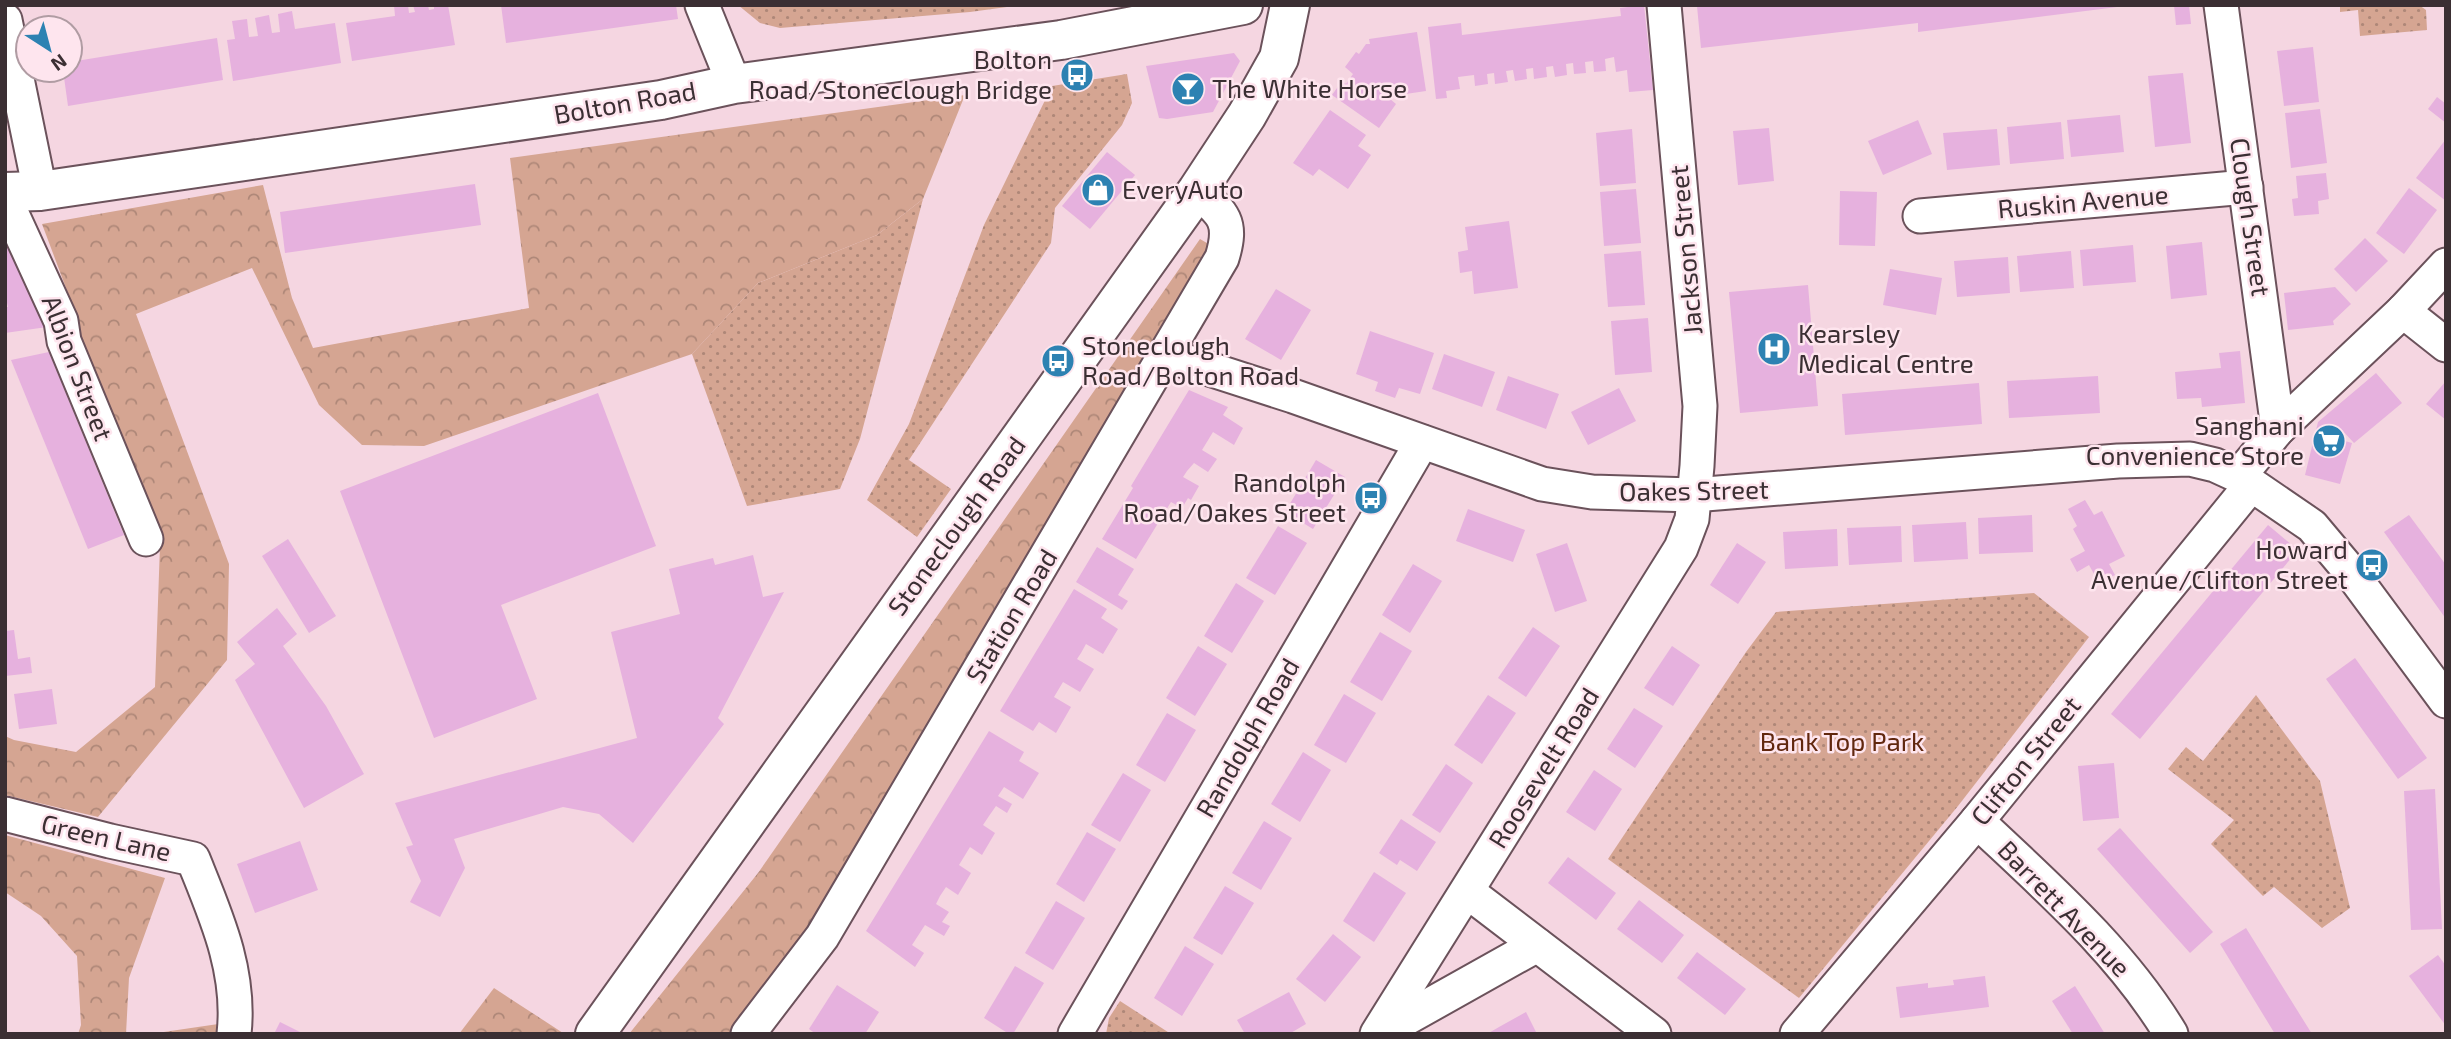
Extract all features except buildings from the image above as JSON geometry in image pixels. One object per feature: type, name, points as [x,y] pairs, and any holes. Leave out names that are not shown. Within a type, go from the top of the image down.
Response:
[{"type":"main road","name":"Bolton Road","points":[[17,194],[661,100],[734,83],[1061,40],[1243,5]]},
{"type":"main road","name":"Stoneclough Road","points":[[595,1034],[1198,191],[1247,115],[1279,58],[1290,5]]},
{"type":"street","points":[[702,5],[734,83]]},
{"type":"street","name":"Jackson Street","points":[[1664,5],[1700,406],[1693,495]]},
{"type":"street","name":"Clough Street","points":[[2221,5],[2278,429]]},
{"type":"street","name":"Albion Street","points":[[5,20],[17,194],[61,321],[64,341],[146,539]]},
{"type":"street","name":"Ruskin Avenue","points":[[1920,216],[2246,187]]},
{"type":"street","name":"Station Road","points":[[748,1034],[822,937],[1222,258],[1228,239],[1227,222],[1216,206],[1198,191]]},
{"type":"street","name":"Clifton Street","points":[[1797,1034],[1977,821],[2245,481],[2278,429],[2403,310],[2446,265]]},
{"type":"street","points":[[2403,310],[2446,345]]},
{"type":"street","name":"Oakes Street","points":[[1166,355],[1293,396],[1542,484],[1592,492],[1693,495],[2118,461],[2190,459],[2215,465],[2245,481],[2312,526],[2349,570],[2446,701]]},
{"type":"street","name":"Randolph Road","points":[[1075,1034],[1422,442]]},
{"type":"street","name":"Roosevelt Road","points":[[1378,1034],[1681,548],[1692,519],[1693,495]]},
{"type":"street","name":"Green Lane","points":[[5,814],[193,859],[227,945],[237,1011],[234,1034]]},
{"type":"street","name":"Barrett Avenue","points":[[1977,821],[2081,920],[2120,962],[2171,1034]]},
{"type":"street","points":[[1468,892],[1654,1034]]},
{"type":"street","points":[[1378,1034],[1537,944]]},
{"type":"green space","points":[[738,5],[1022,5],[780,28],[760,23]]},
{"type":"green space","points":[[2340,5],[2419,5],[2426,10],[2427,30],[2360,36],[2358,10],[2340,12]]},
{"type":"green space","points":[[1127,74],[1132,103],[1122,125],[1055,208],[1051,243],[909,460],[951,489],[917,537],[867,500],[909,424],[984,225],[1052,86]]},
{"type":"green space","points":[[965,95],[923,199],[877,235],[758,283],[692,354],[424,446],[362,445],[319,405],[252,268],[136,314],[229,564],[227,660],[98,817],[5,795],[5,736],[76,752],[155,687],[160,545],[78,340],[75,312],[42,224],[263,185],[292,298],[313,348],[529,308],[510,158]]},
{"type":"green space","points":[[923,199],[860,439],[840,489],[747,506],[692,354],[758,283],[877,235]]},
{"type":"green space","points":[[1200,239],[1212,246],[812,929],[732,1034],[629,1034],[758,873]]},
{"type":"green space","name":"Bank Top Park","points":[[2034,593],[2089,637],[1958,806],[1799,998],[1608,859],[1746,652],[1776,612]]},
{"type":"green space","points":[[2256,695],[2320,781],[2350,908],[2322,928],[2274,887],[2263,896],[2211,844],[2234,820],[2168,769],[2186,747],[2203,761]]},
{"type":"green space","points":[[5,835],[165,878],[129,978],[126,1034],[78,1034],[81,1025],[77,956],[41,916],[5,892]]},
{"type":"green space","points":[[494,988],[563,1033],[459,1034]]},
{"type":"green space","points":[[1120,1001],[1171,1034],[1106,1034],[1109,1018]]},
{"type":"green space","points":[[225,1023],[222,1034],[150,1034]]},
{"type":"place","name":"Bolton Road/Stoneclough Bridge","points":[[1077,75]]},
{"type":"place","name":"The White Horse","points":[[1188,89]]},
{"type":"place","name":"EveryAuto","points":[[1098,190]]},
{"type":"place","name":"Kearsley Medical Centre","points":[[1774,349]]},
{"type":"place","name":"Stoneclough Road/Bolton Road","points":[[1058,361]]},
{"type":"place","name":"Sanghani Convenience Store","points":[[2329,441]]},
{"type":"place","name":"Randolph Road/Oakes Street","points":[[1371,498]]},
{"type":"place","name":"Howard Avenue/Clifton Street","points":[[2372,565]]}]
